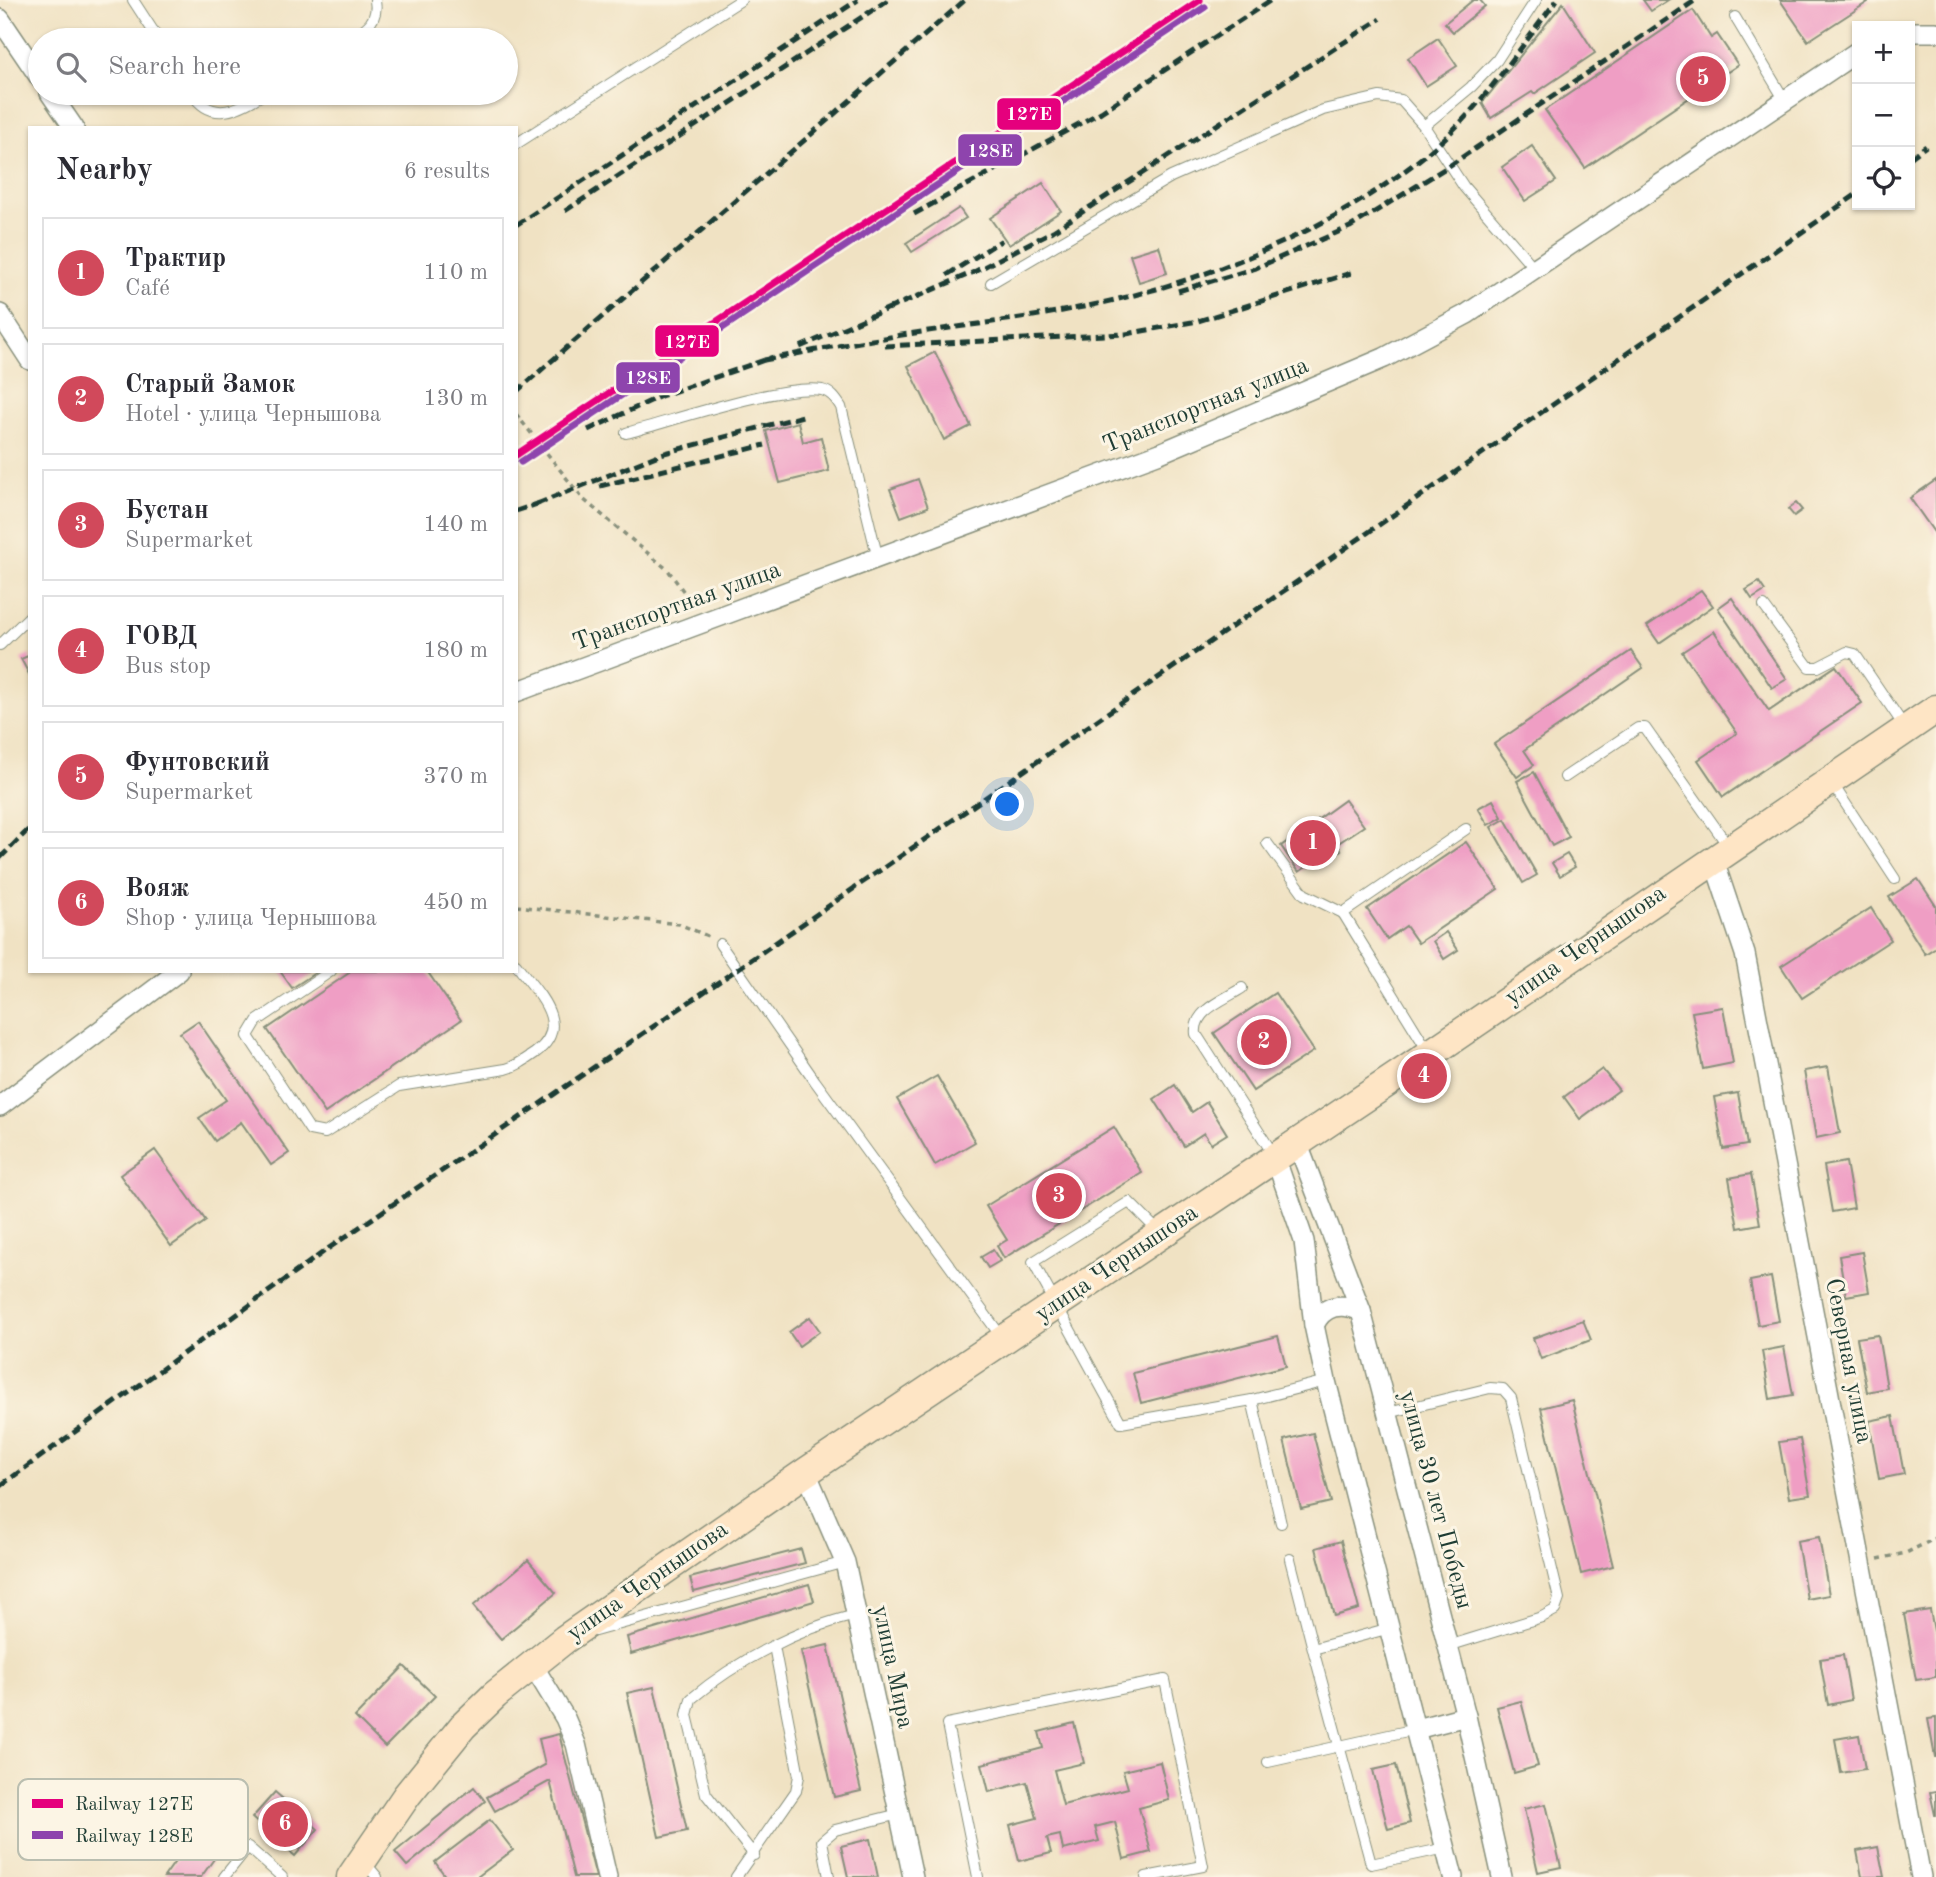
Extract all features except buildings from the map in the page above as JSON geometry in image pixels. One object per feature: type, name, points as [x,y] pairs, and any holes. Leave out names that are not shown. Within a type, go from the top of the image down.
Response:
[{"type":"main road","name":"улица Чернышова","points":[[364,1871],[407,1795],[463,1726],[532,1664],[565,1639],[806,1472],[1430,1054],[1721,853],[1936,709]]},
{"type":"street","points":[[0,19],[28,60]]},
{"type":"street","points":[[1915,32],[1936,32]]},
{"type":"street","name":"Транспортная улица","points":[[518,691],[1160,453],[1314,390],[1425,339],[1535,269],[1852,55]]},
{"type":"street","points":[[58,105],[73,126]]},
{"type":"street","points":[[0,314],[28,357]]},
{"type":"street","name":"Северная улица","points":[[1721,853],[1745,954],[1921,1877]]},
{"type":"street","points":[[0,1106],[176,973]]},
{"type":"street","points":[[1286,1150],[1304,1241],[1314,1325],[1326,1381],[1453,1877]]},
{"type":"street","name":"улица 30 лет Победы","points":[[1286,1150],[1361,1311],[1466,1716],[1502,1877]]},
{"type":"street","points":[[1314,1325],[1319,1314],[1332,1306],[1349,1306],[1361,1311]]},
{"type":"street","name":"улица Мира","points":[[806,1472],[845,1562],[913,1877]]},
{"type":"street","points":[[532,1664],[565,1718],[576,1744],[607,1877]]},
{"type":"street","points":[[1416,1729],[1466,1716]]},
{"type":"lane","points":[[133,0],[151,28]]},
{"type":"lane","points":[[367,28],[377,13],[375,0]]},
{"type":"lane","points":[[518,143],[741,0]]},
{"type":"lane","points":[[1424,126],[1471,88],[1497,60],[1536,0]]},
{"type":"lane","points":[[1735,17],[1784,99]]},
{"type":"lane","points":[[991,283],[1171,177],[1323,110],[1380,97],[1401,100],[1424,126],[1464,187],[1535,269]]},
{"type":"lane","points":[[205,105],[209,109],[224,112],[238,110],[246,105]]},
{"type":"lane","points":[[626,433],[782,392],[824,390],[835,397],[841,407],[878,559]]},
{"type":"lane","points":[[1764,606],[1809,667],[1818,667],[1847,652],[1855,654],[1906,729]]},
{"type":"lane","points":[[0,645],[28,618]]},
{"type":"lane","points":[[1565,777],[1638,728],[1645,728],[1721,853]]},
{"type":"lane","points":[[1830,780],[1895,879]]},
{"type":"lane","points":[[1343,913],[1466,829]]},
{"type":"lane","points":[[1267,843],[1304,894],[1343,913],[1430,1054]]},
{"type":"lane","points":[[720,944],[815,1081],[1004,1339]]},
{"type":"lane","points":[[328,973],[257,1021],[248,1036],[310,1130],[318,1134],[325,1133],[399,1086],[517,1066],[547,1044],[552,1035],[552,1019],[518,967]]},
{"type":"lane","points":[[1242,988],[1199,1016],[1195,1025],[1196,1034],[1286,1150]]},
{"type":"lane","points":[[1161,1234],[1129,1202],[1033,1262],[1121,1423],[1252,1400],[1326,1381]]},
{"type":"lane","points":[[1388,1413],[1490,1388],[1503,1389],[1511,1398],[1559,1599],[1555,1610],[1542,1617],[1448,1646]]},
{"type":"lane","points":[[1252,1400],[1281,1523]]},
{"type":"lane","points":[[1290,1559],[1371,1864],[1446,1848]]},
{"type":"lane","points":[[565,1639],[845,1562]]},
{"type":"lane","points":[[754,1855],[706,1794],[687,1715],[691,1699],[774,1646],[811,1627],[856,1615]]},
{"type":"lane","points":[[1313,1649],[1390,1628]]},
{"type":"lane","points":[[736,1877],[754,1855],[796,1791],[799,1776],[774,1646]]},
{"type":"lane","points":[[978,1877],[947,1724],[1165,1680],[1203,1866],[1146,1877]]},
{"type":"lane","points":[[1268,1762],[1416,1729]]},
{"type":"lane","points":[[830,1877],[822,1841],[835,1829],[899,1814]]},
{"type":"lane","points":[[248,1847],[282,1877]]},
{"type":"lane","points":[[225,1877],[238,1860]]},
{"type":"path","points":[[518,417],[583,499],[668,570],[705,622]]},
{"type":"path","points":[[518,906],[679,924],[698,929],[720,944]]},
{"type":"path","points":[[1862,1562],[1906,1553],[1936,1538]]},
{"type":"railway","points":[[518,224],[858,0]]},
{"type":"railway","points":[[565,211],[888,0]]},
{"type":"railway","points":[[518,390],[965,0]]},
{"type":"railway","points":[[914,214],[1101,112],[1271,0]]},
{"type":"railway","points":[[764,360],[864,341],[1083,307],[1176,283],[1269,248],[1357,203],[1436,146],[1485,95],[1557,0]]},
{"type":"railway","points":[[1178,291],[1256,268],[1350,227],[1449,166],[1696,0]]},
{"type":"railway","points":[[888,309],[974,272],[1053,231],[1380,19]]},
{"type":"railway","points":[[1915,154],[1926,146]]},
{"type":"railway","points":[[0,1486],[329,1248],[739,968],[1852,197]]},
{"type":"railway","points":[[947,275],[1002,240]]},
{"type":"railway","points":[[885,346],[1126,334],[1198,321],[1351,273]]},
{"type":"railway","points":[[800,347],[896,305]]},
{"type":"railway","points":[[588,430],[661,396],[773,357]]},
{"type":"railway","points":[[537,504],[661,454],[803,416]]},
{"type":"railway","points":[[600,486],[765,445]]},
{"type":"railway","points":[[518,510],[546,501]]},
{"type":"railway","points":[[0,858],[28,830]]},
{"type":"rail line","name":"127Е","points":[[518,454],[1200,0]]},
{"type":"rail line","name":"128Е","points":[[521,462],[1205,7]]},
{"type":"place","name":"Фунтовский","points":[[1703,79]]},
{"type":"place","name":"Трактир","points":[[1313,843]]},
{"type":"place","name":"Старый Замок","points":[[1264,1042]]},
{"type":"place","name":"ГОВД","points":[[1424,1076]]},
{"type":"place","name":"Бустан","points":[[1059,1196]]},
{"type":"place","name":"Вояж","points":[[285,1824]]}]
